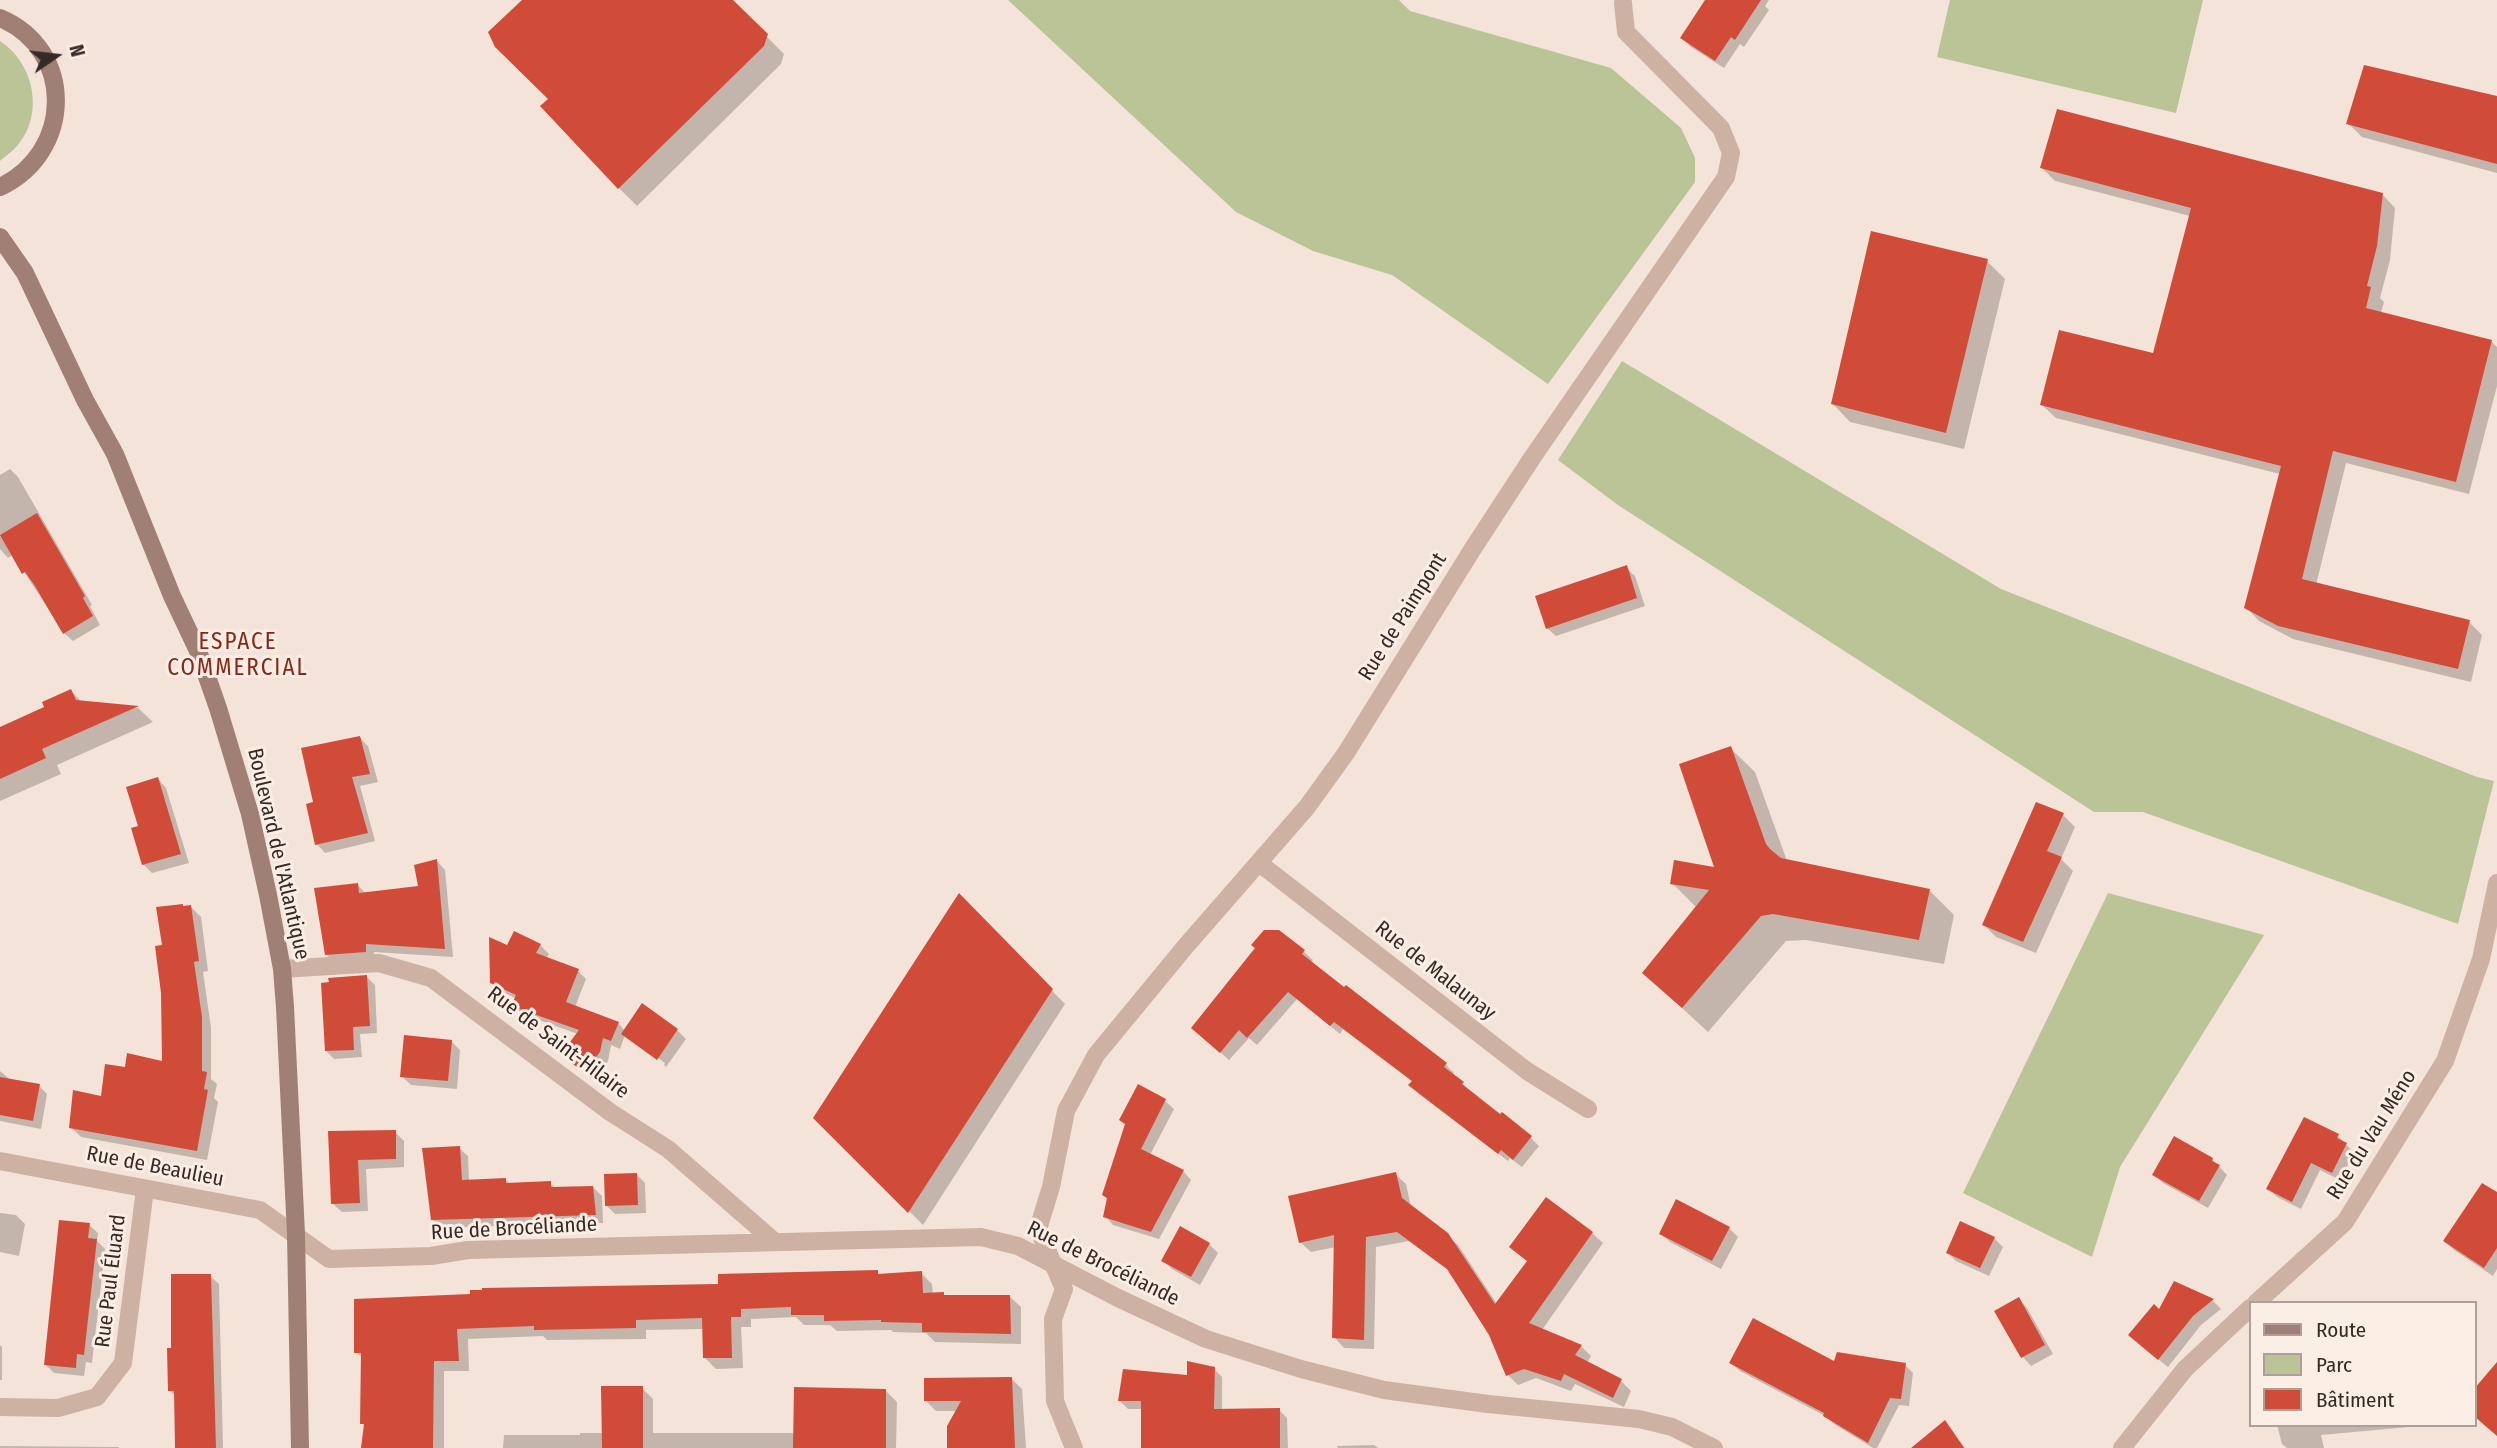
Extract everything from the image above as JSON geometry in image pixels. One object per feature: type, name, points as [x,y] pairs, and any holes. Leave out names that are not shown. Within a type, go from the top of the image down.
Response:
[{"type":"main road","points":[[0,18],[13,23],[33,41],[48,64],[57,100],[50,137],[41,154],[28,170],[0,187]]},
{"type":"main road","name":"Boulevard de l'Atlantique","points":[[0,237],[25,273],[85,401],[115,454],[172,596],[198,651],[250,814],[282,970],[296,1234],[300,1448]]},
{"type":"street","name":"Rue de Paimpont","points":[[1074,1448],[1055,1401],[1052,1319],[1064,1289],[1038,1229],[1051,1187],[1066,1111],[1096,1055],[1307,807],[1346,753],[1513,487],[1598,359],[1726,177],[1731,153],[1721,128],[1626,32],[1623,1]]},
{"type":"street","name":"Rue de Malaunay","points":[[1259,863],[1527,1072],[1588,1109]]},
{"type":"street","name":"Rue du Vau Méno","points":[[2258,1301],[2345,1222],[2445,1061],[2489,962],[2497,883]]},
{"type":"street","name":"Rue de Saint-Hilaire","points":[[282,970],[379,963],[431,978],[610,1112],[668,1149],[775,1242]]},
{"type":"street","name":"Rue de Beaulieu","points":[[0,1161],[260,1210],[296,1234]]},
{"type":"street","name":"Rue Paul Éluard","points":[[0,1407],[58,1408],[97,1397],[123,1363],[145,1189]]},
{"type":"street","name":"Rue de Brocéliande","points":[[296,1234],[329,1259],[431,1256],[468,1250],[981,1237],[1018,1246],[1118,1298],[1206,1339],[1301,1369],[1384,1390],[1488,1404],[1639,1419],[1672,1427],[1714,1448]]},
{"type":"street","points":[[2122,1448],[2185,1369],[2248,1310]]},
{"type":"green space","points":[[1008,0],[1399,0],[1410,11],[1611,68],[1681,128],[1695,158],[1695,182],[1548,384],[1392,275],[1313,251],[1236,212]]},
{"type":"green space","points":[[1950,0],[2203,0],[2176,113],[1937,57]]},
{"type":"green space","points":[[0,41],[12,51],[28,75],[33,105],[26,133],[15,148],[0,161]]},
{"type":"green space","points":[[1622,361],[2001,589],[2477,777],[2494,781],[2458,924],[2143,812],[2094,812],[1618,505],[1558,460]]},
{"type":"green space","points":[[2108,893],[2264,935],[2120,1167],[2092,1257],[1963,1193]]},
{"type":"building","points":[[522,0],[733,0],[768,34],[764,46],[618,189],[540,106],[548,99],[495,47],[488,32]]},
{"type":"building","points":[[1705,0],[1761,0],[1735,40],[1731,37],[1715,61],[1680,38]]},
{"type":"building","points":[[2364,65],[2497,96],[2497,164],[2346,124]]},
{"type":"building","points":[[2057,109],[2383,193],[2377,246],[2367,286],[2371,287],[2366,308],[2492,340],[2456,482],[2333,451],[2302,579],[2470,620],[2458,669],[2278,626],[2244,608],[2281,466],[2040,405],[2059,330],[2153,353],[2191,208],[2040,168]]},
{"type":"building","points":[[1871,231],[1988,259],[1946,433],[1831,404]]},
{"type":"building","points":[[37,513],[85,596],[83,598],[93,616],[63,634],[35,586],[25,572],[22,574],[0,535]]},
{"type":"building","points":[[1627,565],[1637,598],[1546,629],[1535,596]]},
{"type":"building","points":[[71,689],[76,700],[139,706],[42,749],[46,758],[0,779],[0,727],[44,707],[42,702]]},
{"type":"building","points":[[360,736],[370,774],[352,777],[368,833],[315,845],[306,804],[313,802],[301,748]]},
{"type":"building","points":[[1731,746],[1770,849],[1781,858],[1930,889],[1919,940],[1773,914],[1761,916],[1682,1008],[1642,973],[1709,890],[1670,884],[1674,860],[1714,867],[1679,764]]},
{"type":"building","points":[[158,777],[181,854],[142,865],[131,828],[138,826],[126,787]]},
{"type":"building","points":[[2036,802],[2064,813],[2047,851],[2062,857],[2023,942],[1982,925]]},
{"type":"building","points":[[437,859],[445,949],[366,944],[366,952],[325,955],[314,888],[358,883],[359,893],[418,886],[414,865]]},
{"type":"building","points":[[959,893],[1053,989],[908,1213],[813,1118]]},
{"type":"building","points":[[191,905],[199,961],[194,962],[202,1017],[202,1071],[207,1072],[204,1089],[208,1090],[197,1151],[69,1128],[73,1090],[101,1096],[105,1064],[125,1067],[127,1053],[162,1061],[161,993],[155,946],[162,945],[156,907]]},
{"type":"building","points":[[1264,930],[1279,930],[1305,950],[1302,954],[1447,1063],[1444,1067],[1464,1082],[1462,1084],[1532,1136],[1513,1160],[1501,1150],[1498,1154],[1408,1085],[1412,1081],[1334,1022],[1330,1026],[1288,992],[1247,1038],[1239,1030],[1220,1053],[1191,1028],[1255,948],[1251,945]]},
{"type":"building","points":[[514,931],[541,944],[536,953],[579,969],[566,1002],[619,1022],[611,1041],[603,1038],[600,1052],[584,1073],[561,1054],[579,1030],[511,1006],[516,995],[490,983],[489,937],[507,945]]},
{"type":"building","points":[[367,975],[370,1026],[353,1027],[354,1050],[325,1051],[321,983],[329,982],[328,978]]},
{"type":"building","points":[[642,1003],[678,1029],[657,1060],[621,1034]]},
{"type":"building","points":[[404,1035],[452,1040],[448,1081],[400,1077]]},
{"type":"building","points":[[0,1077],[40,1084],[33,1121],[0,1115]]},
{"type":"building","points":[[1138,1084],[1166,1099],[1141,1149],[1184,1170],[1151,1232],[1103,1217],[1107,1198],[1102,1195],[1125,1124],[1119,1120]]},
{"type":"building","points":[[2304,1117],[2339,1134],[2337,1138],[2347,1143],[2332,1173],[2311,1163],[2292,1202],[2266,1189]]},
{"type":"building","points":[[396,1130],[396,1159],[358,1160],[360,1203],[331,1204],[328,1131]]},
{"type":"building","points":[[2174,1136],[2213,1158],[2212,1161],[2220,1165],[2199,1201],[2152,1175]]},
{"type":"building","points":[[460,1146],[462,1180],[506,1178],[506,1183],[551,1181],[551,1187],[593,1186],[596,1215],[431,1220],[422,1148]]},
{"type":"building","points":[[1396,1172],[1402,1198],[1448,1233],[1495,1304],[1527,1261],[1509,1247],[1546,1197],[1593,1232],[1529,1323],[1582,1345],[1575,1355],[1622,1379],[1613,1398],[1564,1374],[1561,1381],[1524,1369],[1506,1376],[1489,1335],[1447,1269],[1397,1232],[1366,1237],[1364,1340],[1332,1338],[1334,1235],[1299,1243],[1288,1196]]},
{"type":"building","points":[[637,1173],[638,1205],[605,1206],[604,1174]]},
{"type":"building","points":[[2482,1183],[2497,1192],[2497,1248],[2484,1268],[2443,1241]]},
{"type":"building","points":[[1676,1199],[1730,1227],[1712,1261],[1659,1234]]},
{"type":"building","points":[[59,1220],[90,1223],[88,1238],[97,1239],[84,1355],[77,1354],[76,1368],[44,1365]]},
{"type":"building","points":[[1960,1221],[1995,1237],[1980,1268],[1946,1253]]},
{"type":"building","points":[[1180,1226],[1210,1243],[1191,1277],[1161,1261]]},
{"type":"building","points":[[878,1270],[878,1274],[922,1271],[923,1293],[1010,1295],[1011,1334],[922,1332],[922,1323],[881,1320],[824,1321],[824,1315],[791,1315],[791,1307],[741,1309],[741,1317],[731,1317],[732,1358],[703,1358],[702,1318],[636,1320],[636,1328],[534,1330],[534,1326],[457,1329],[459,1361],[434,1361],[433,1448],[361,1448],[364,1424],[360,1424],[361,1353],[354,1353],[354,1299],[470,1294],[470,1290],[482,1288],[718,1284],[718,1274]]},
{"type":"building","points":[[171,1274],[211,1274],[216,1448],[175,1448],[174,1391],[168,1391],[167,1348],[171,1348]]},
{"type":"building","points":[[2174,1281],[2214,1299],[2193,1316],[2158,1360],[2128,1335],[2154,1304],[2159,1309]]},
{"type":"building","points":[[2019,1297],[2045,1345],[2021,1358],[1994,1311]]},
{"type":"building","points":[[1753,1318],[1834,1361],[1837,1352],[1906,1363],[1901,1399],[1890,1398],[1868,1443],[1823,1416],[1824,1413],[1729,1363]]},
{"type":"building","points":[[1187,1361],[1215,1367],[1214,1409],[1280,1408],[1280,1448],[1141,1448],[1141,1401],[1118,1401],[1123,1369],[1187,1375]]},
{"type":"building","points":[[2497,1362],[2497,1436],[2476,1418],[2476,1387]]},
{"type":"building","points":[[1012,1377],[1015,1448],[947,1448],[947,1426],[961,1401],[924,1401],[924,1378]]},
{"type":"building","points":[[601,1386],[643,1386],[643,1448],[602,1448]]},
{"type":"building","points":[[794,1387],[886,1389],[886,1448],[793,1448]]},
{"type":"building","points":[[1945,1420],[1964,1448],[1911,1448]]},
{"type":"district","name":"ESPACE COMMERCIAL","points":[[238,656]]}]
